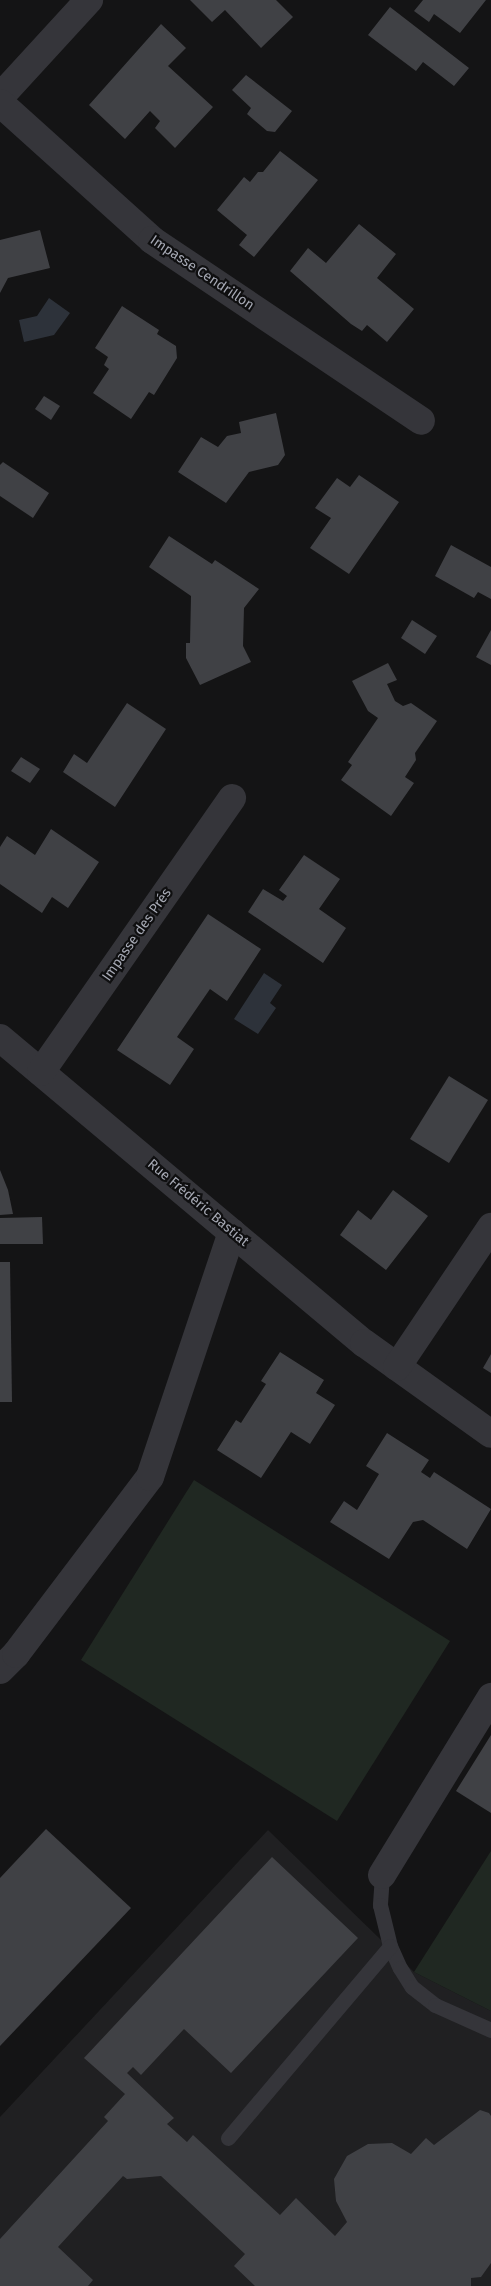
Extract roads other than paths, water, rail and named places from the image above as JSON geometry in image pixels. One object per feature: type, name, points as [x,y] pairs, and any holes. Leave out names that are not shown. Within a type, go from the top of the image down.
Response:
[{"type":"street","points":[[0,97],[84,1]]},
{"type":"street","name":"Impasse Cendrillon","points":[[0,104],[152,240],[421,421]]},
{"type":"street","name":"Impasse des Prés","points":[[41,1072],[232,798]]},
{"type":"street","name":"Rue Frédéric Bastiat","points":[[0,1038],[364,1343],[491,1434]]},
{"type":"street","points":[[397,1367],[491,1227]]},
{"type":"street","points":[[0,1670],[16,1654],[150,1477],[232,1232]]},
{"type":"street","points":[[382,1875],[491,1698]]},
{"type":"lane","points":[[382,1875],[380,1905],[390,1946],[400,1968],[412,1987],[435,2005],[491,2030]]},
{"type":"lane","points":[[228,2138],[390,1946]]}]
